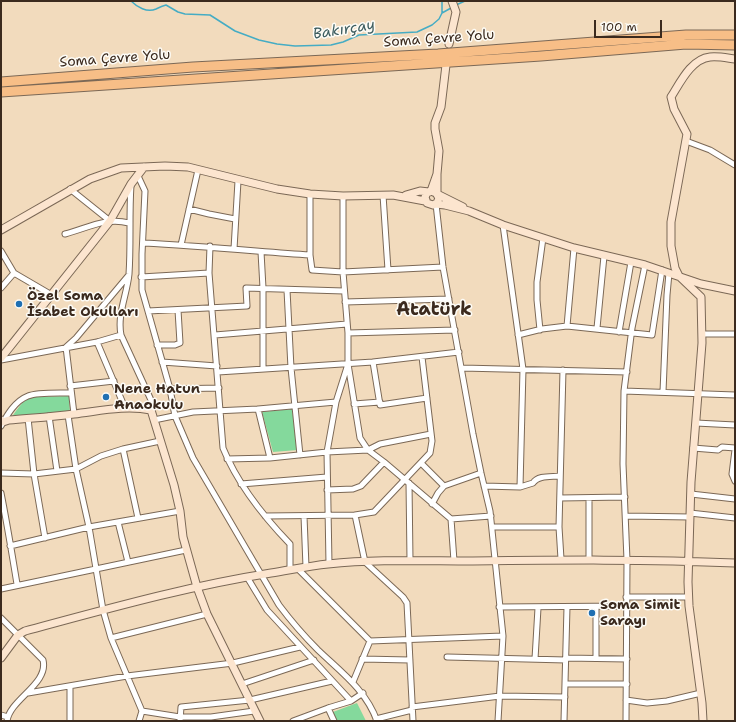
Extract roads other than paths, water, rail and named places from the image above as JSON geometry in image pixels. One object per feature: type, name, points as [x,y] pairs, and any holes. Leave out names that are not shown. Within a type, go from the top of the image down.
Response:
[{"type":"highway","name":"Soma Çevre Yolu","points":[[1,82],[193,67],[438,54],[686,35],[735,35]]},
{"type":"highway","name":"Soma Çevre Yolu","points":[[1,92],[541,56],[686,44],[735,44]]},
{"type":"street","points":[[450,44],[456,12],[452,2]]},
{"type":"street","points":[[703,721],[701,693],[688,597],[690,494],[702,334],[701,297],[679,276],[675,268],[671,246],[671,222],[687,134],[674,109],[671,97],[688,71],[695,64],[708,57],[735,59]]},
{"type":"street","points":[[446,65],[441,107],[436,123],[438,143],[437,174],[433,192],[438,200],[436,204],[449,298],[481,473],[491,516],[503,636],[498,721]]},
{"type":"street","points":[[686,141],[710,150],[735,165]]},
{"type":"street","points":[[1,230],[70,189],[104,173],[121,168],[165,166],[188,168],[238,181],[310,194],[343,196],[402,196],[425,201],[429,205],[445,205],[469,211],[503,225],[574,248],[645,265],[701,284],[735,291]]},
{"type":"street","points":[[1,359],[50,294],[110,221],[144,167]]},
{"type":"street","points":[[181,245],[198,170]]},
{"type":"street","points":[[138,176],[145,191],[144,243],[141,277],[142,290],[170,389],[175,416],[193,458],[279,605],[290,619],[363,693],[377,720],[412,709],[500,696],[565,697]]},
{"type":"street","points":[[234,249],[238,181]]},
{"type":"street","points":[[132,184],[129,223],[128,275],[119,324],[121,335],[151,400],[151,410],[174,485],[180,511],[183,537],[197,587],[207,614],[260,721]]},
{"type":"street","points":[[70,189],[110,221]]},
{"type":"street","points":[[402,196],[420,191],[433,192],[469,211]]},
{"type":"street","points":[[425,201],[425,197],[433,192]]},
{"type":"street","points":[[310,194],[310,255],[312,270],[343,272],[444,268]]},
{"type":"street","points":[[383,195],[388,270]]},
{"type":"street","points":[[343,196],[343,272],[348,333],[348,364],[360,438],[368,450],[451,519],[491,516]]},
{"type":"street","points":[[189,209],[236,219]]},
{"type":"street","points":[[65,234],[98,223],[119,221],[129,223]]},
{"type":"street","points":[[503,225],[523,369],[520,487]]},
{"type":"street","points":[[540,330],[537,282],[543,238]]},
{"type":"street","points":[[144,243],[210,246],[261,252],[310,255]]},
{"type":"street","points":[[210,246],[209,273],[223,448],[227,459],[241,484],[265,516],[290,544],[290,570]]},
{"type":"street","points":[[567,326],[574,248]]},
{"type":"street","points":[[1,251],[14,273],[50,294]]},
{"type":"street","points":[[261,252],[263,288],[263,369]]},
{"type":"street","points":[[597,328],[604,256]]},
{"type":"street","points":[[619,332],[631,262]]},
{"type":"street","points":[[626,721],[627,560],[622,450],[624,391],[632,334],[645,265]]},
{"type":"street","points":[[518,335],[567,326],[652,335],[666,272]]},
{"type":"street","points":[[663,392],[667,295],[666,272]]},
{"type":"street","points":[[1,288],[14,273]]},
{"type":"street","points":[[141,277],[209,273]]},
{"type":"street","points":[[66,347],[76,338],[128,275]]},
{"type":"street","points":[[148,311],[247,306],[246,288],[344,291]]},
{"type":"street","points":[[287,290],[291,368],[300,455]]},
{"type":"street","points":[[345,302],[449,298]]},
{"type":"street","points":[[157,345],[175,345],[180,343],[178,310]]},
{"type":"street","points":[[215,335],[290,330],[347,324]]},
{"type":"street","points":[[348,333],[455,330]]},
{"type":"street","points":[[702,334],[735,334]]},
{"type":"street","points":[[1,359],[97,342],[121,335]]},
{"type":"street","points":[[97,342],[125,408]]},
{"type":"street","points":[[66,347],[71,393],[71,414],[76,469],[89,527],[103,610],[111,638],[142,710],[139,721]]},
{"type":"street","points":[[218,372],[373,362],[459,352]]},
{"type":"street","points":[[265,516],[355,515],[374,512],[407,482],[421,463],[430,454],[432,441],[422,357]]},
{"type":"street","points":[[162,362],[217,366]]},
{"type":"street","points":[[373,362],[380,405],[427,398]]},
{"type":"street","points":[[329,564],[327,452],[336,402],[348,364]]},
{"type":"street","points":[[462,368],[627,372]]},
{"type":"street","points":[[561,559],[559,527],[563,370]]},
{"type":"street","points":[[70,386],[114,381]]},
{"type":"street","points":[[170,389],[219,388]]},
{"type":"street","points":[[624,391],[735,395]]},
{"type":"street","points":[[2,423],[10,411],[21,400],[28,396],[71,393]]},
{"type":"street","points":[[154,420],[193,412],[258,409],[336,402]]},
{"type":"street","points":[[354,404],[380,402]]},
{"type":"street","points":[[2,423],[9,420],[125,408],[151,410]]},
{"type":"street","points":[[258,409],[270,458]]},
{"type":"street","points":[[49,416],[57,471]]},
{"type":"street","points":[[28,418],[34,474],[46,538]]},
{"type":"street","points":[[696,423],[735,425]]},
{"type":"street","points":[[227,459],[270,458],[327,452],[368,450],[380,444],[431,434]]},
{"type":"street","points":[[1,473],[34,474],[76,469],[101,456],[122,449],[160,441]]},
{"type":"street","points":[[693,448],[718,450],[722,447],[735,449],[732,474],[735,481]]},
{"type":"street","points":[[122,449],[138,518]]},
{"type":"street","points":[[327,490],[353,489],[361,486],[384,462]]},
{"type":"street","points":[[421,463],[444,486]]},
{"type":"street","points":[[432,504],[438,492],[444,486],[481,473]]},
{"type":"street","points":[[484,486],[520,487],[533,483],[535,479],[539,477],[560,476]]},
{"type":"street","points":[[241,484],[327,477]]},
{"type":"street","points":[[407,482],[410,560]]},
{"type":"street","points":[[1,493],[17,584]]},
{"type":"street","points":[[690,494],[735,499]]},
{"type":"street","points":[[560,498],[625,497]]},
{"type":"street","points":[[589,498],[589,560]]},
{"type":"street","points":[[10,546],[89,527],[180,511]]},
{"type":"street","points":[[355,515],[365,562],[403,597],[407,603],[413,721]]},
{"type":"street","points":[[626,516],[690,515],[735,518]]},
{"type":"street","points":[[304,516],[306,567]]},
{"type":"street","points":[[451,519],[454,561]]},
{"type":"street","points":[[1,523],[7,522]]},
{"type":"street","points":[[118,522],[128,562]]},
{"type":"street","points":[[492,526],[559,527]]},
{"type":"street","points":[[1,589],[17,584],[186,550]]},
{"type":"street","points":[[1,658],[19,635],[25,630],[247,576],[329,564],[410,560],[454,561],[561,559],[735,563]]},
{"type":"street","points":[[298,569],[370,641],[503,636]]},
{"type":"street","points":[[247,576],[267,610],[351,701]]},
{"type":"street","points":[[626,597],[688,597]]},
{"type":"street","points":[[499,607],[567,608],[626,606]]},
{"type":"street","points":[[596,607],[596,657]]},
{"type":"street","points":[[535,659],[538,608]]},
{"type":"street","points":[[564,721],[567,608]]},
{"type":"street","points":[[111,638],[207,614]]},
{"type":"street","points":[[1,618],[43,660],[45,666],[44,672],[28,693],[13,709],[8,719],[1,715]]},
{"type":"street","points":[[353,682],[370,641]]},
{"type":"street","points":[[28,693],[127,676],[233,664],[300,647]]},
{"type":"street","points":[[447,657],[566,659],[596,657],[627,659]]},
{"type":"street","points":[[362,659],[410,660]]},
{"type":"street","points":[[242,684],[314,660]]},
{"type":"street","points":[[180,719],[181,707],[250,700],[332,681]]},
{"type":"street","points":[[565,684],[627,684]]},
{"type":"street","points":[[70,686],[70,721]]},
{"type":"street","points":[[293,721],[351,701],[363,693]]},
{"type":"street","points":[[626,700],[647,703],[667,701],[701,693]]},
{"type":"street","points":[[328,708],[334,721]]},
{"type":"street","points":[[142,710],[180,719],[224,718],[254,711]]},
{"type":"waterway","name":"Bakırçay","points":[[131,1],[146,10],[153,10],[166,5],[185,14],[210,15],[235,31],[259,40],[295,46],[331,45],[343,42],[359,35],[417,32],[432,25],[439,19],[442,13],[451,8]]},
{"type":"waterway","points":[[442,1],[442,13]]},
{"type":"waterway","name":"Bakırçay","points":[[456,5],[465,1]]},
{"type":"place","name":"Özel Soma İsabet Okulları","points":[[19,304]]},
{"type":"place","name":"Nene Hatun Anaokulu","points":[[106,397]]},
{"type":"place","name":"Soma Simit Sarayı","points":[[592,613]]},
{"type":"district","name":"Atatürk","points":[[434,310]]}]
